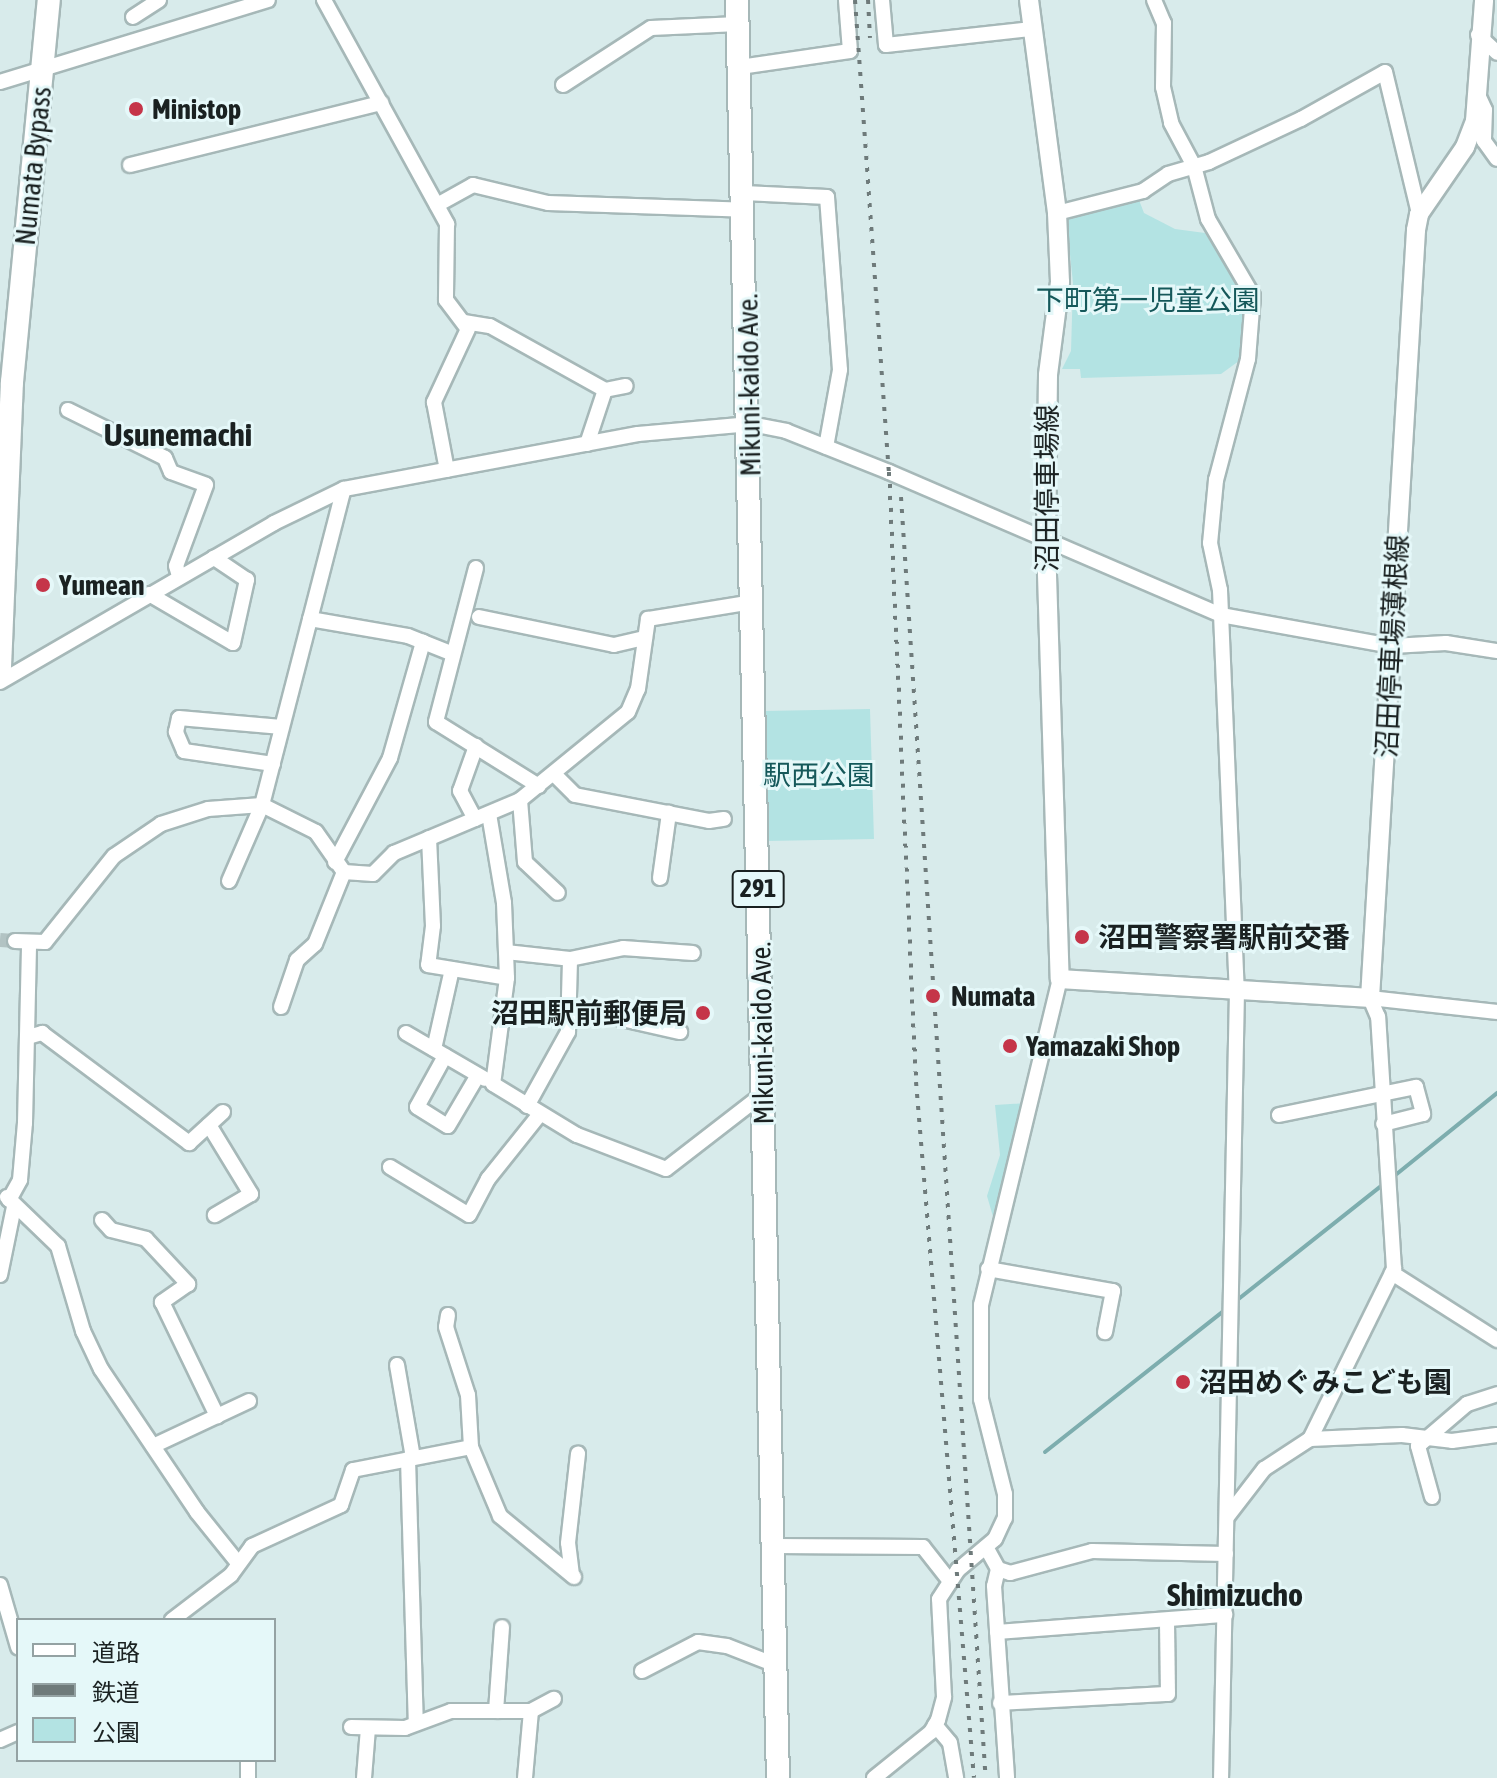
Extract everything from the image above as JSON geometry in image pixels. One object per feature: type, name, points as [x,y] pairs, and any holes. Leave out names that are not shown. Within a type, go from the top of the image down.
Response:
[{"type":"highway","name":"Numata Bypass","points":[[0,667],[12,382],[49,0]]},
{"type":"highway","name":"Mikuni-kaido Ave.","points":[[737,0],[751,424],[778,1778]]},
{"type":"main road","name":"沼田停車場線","points":[[1029,0],[1057,213],[1060,313],[1048,375],[1046,543],[1060,979]]},
{"type":"main road","points":[[1419,214],[1465,147],[1479,97],[1478,35],[1484,0]]},
{"type":"main road","name":"沼田停車場薄根線","points":[[1370,998],[1419,214]]},
{"type":"main road","points":[[1060,979],[1370,998]]},
{"type":"street","points":[[133,17],[159,0]]},
{"type":"street","points":[[0,82],[42,72],[268,0]]},
{"type":"street","points":[[324,0],[447,224],[446,300],[468,329],[461,349],[436,388],[434,402],[447,470]]},
{"type":"street","points":[[740,67],[850,51],[846,0]]},
{"type":"street","points":[[882,0],[886,45],[1032,29]]},
{"type":"street","points":[[1154,0],[1164,23],[1163,87],[1171,123],[1194,166],[1208,219],[1253,296],[1248,359],[1216,480],[1210,543],[1221,615],[1237,991],[1221,1778]]},
{"type":"street","points":[[563,85],[651,28],[738,24]]},
{"type":"street","points":[[1478,35],[1497,53]]},
{"type":"street","points":[[1057,213],[1117,202],[1301,119],[1385,72],[1419,214]]},
{"type":"street","points":[[1479,97],[1485,110],[1484,141],[1497,159]]},
{"type":"street","points":[[130,165],[381,103]]},
{"type":"street","points":[[437,205],[473,185],[548,203],[744,202],[827,197],[840,370],[826,447]]},
{"type":"street","points":[[464,322],[490,326],[605,390],[626,386]]},
{"type":"street","points":[[587,444],[605,390]]},
{"type":"street","points":[[68,410],[165,458],[171,472],[206,485],[176,566],[179,576]]},
{"type":"street","points":[[0,682],[179,576],[344,489],[587,444],[751,424],[766,424],[826,447],[1221,615],[1392,646],[1446,643],[1497,651]]},
{"type":"street","points":[[229,881],[262,805],[344,489]]},
{"type":"street","points":[[149,594],[233,643],[247,580],[214,558]]},
{"type":"street","points":[[476,568],[436,722],[539,786]]},
{"type":"street","points":[[0,1275],[10,1202],[20,1180],[28,1037],[22,942],[45,942],[114,856],[161,824],[208,809],[262,805],[316,832],[340,867],[373,874],[394,853],[520,800],[555,775],[628,712],[638,689],[648,619],[655,615],[753,602]]},
{"type":"street","points":[[479,617],[614,645],[645,638]]},
{"type":"street","points":[[310,619],[423,642],[453,654]]},
{"type":"street","points":[[281,1007],[297,960],[315,944],[340,867],[390,758],[423,642]]},
{"type":"street","points":[[273,764],[184,751],[176,732],[179,718],[282,727]]},
{"type":"street","points":[[476,746],[460,791],[482,816],[504,903],[507,978],[493,1084]]},
{"type":"street","points":[[555,775],[575,795],[669,813],[724,819]]},
{"type":"street","points":[[520,800],[525,862],[558,893]]},
{"type":"street","points":[[660,878],[669,813]]},
{"type":"street","points":[[429,838],[433,926],[428,965],[507,978]]},
{"type":"street","points":[[506,952],[570,959],[623,948],[693,953]]},
{"type":"street","points":[[390,1167],[469,1215],[488,1179],[534,1110],[568,1032],[570,959]]},
{"type":"street","points":[[452,969],[440,1052],[417,1107],[448,1126],[478,1075]]},
{"type":"street","points":[[874,1778],[935,1725],[944,1697],[939,1599],[949,1580],[1000,1530],[1007,1506],[981,1399],[979,1322],[988,1269],[1060,979]]},
{"type":"street","points":[[1227,1517],[1264,1469],[1310,1439],[1392,1273],[1378,1017],[1370,998],[1497,1012]]},
{"type":"street","points":[[569,1007],[680,1032]]},
{"type":"street","points":[[28,1037],[42,1033],[189,1143],[223,1112]]},
{"type":"street","points":[[406,1033],[534,1110],[643,1164],[666,1169],[763,1094]]},
{"type":"street","points":[[1279,1115],[1416,1087],[1423,1114],[1383,1124]]},
{"type":"street","points":[[209,1125],[251,1194],[215,1215]]},
{"type":"street","points":[[10,1202],[58,1246],[83,1331],[153,1446],[238,1563]]},
{"type":"street","points":[[102,1220],[111,1230],[146,1239],[188,1284],[162,1302],[217,1416]]},
{"type":"street","points":[[988,1269],[1113,1291],[1105,1332]]},
{"type":"street","points":[[1392,1273],[1497,1340]]},
{"type":"street","points":[[448,1315],[446,1327],[468,1395],[471,1447],[500,1516],[573,1576],[568,1543],[578,1454]]},
{"type":"street","points":[[397,1365],[410,1459],[416,1722]]},
{"type":"street","points":[[1432,1497],[1418,1446],[1467,1404],[1497,1394]]},
{"type":"street","points":[[153,1446],[249,1401]]},
{"type":"street","points":[[1310,1439],[1452,1441],[1497,1435]]},
{"type":"street","points":[[175,1618],[231,1575],[238,1563],[267,1537],[341,1505],[353,1470],[471,1447]]},
{"type":"street","points":[[775,1546],[923,1547],[949,1580]]},
{"type":"street","points":[[986,1547],[998,1569],[1000,1703],[1007,1778]]},
{"type":"street","points":[[998,1569],[1010,1573],[1092,1551],[1226,1554]]},
{"type":"street","points":[[0,1585],[16,1640]]},
{"type":"street","points":[[997,1632],[1225,1615]]},
{"type":"street","points":[[1000,1703],[1168,1694],[1167,1620]]},
{"type":"street","points":[[496,1711],[502,1627]]},
{"type":"street","points":[[642,1671],[698,1642],[776,1665]]},
{"type":"street","points":[[351,1727],[405,1728],[451,1711],[531,1711],[554,1699]]},
{"type":"street","points":[[525,1778],[531,1711]]},
{"type":"street","points":[[935,1725],[950,1743],[956,1778]]},
{"type":"street","points":[[364,1778],[368,1728]]},
{"type":"green space","name":"下町第一児童公園","points":[[1139,200],[1144,213],[1175,229],[1205,233],[1248,300],[1243,358],[1221,374],[1081,378],[1080,369],[1062,369],[1071,351],[1073,283],[1066,217]]},
{"type":"green space","name":"駅西公園","points":[[870,709],[874,839],[767,841],[764,711]]},
{"type":"green space","points":[[1026,1103],[996,1227],[987,1196],[1000,1155],[995,1105]]},
{"type":"waterway","points":[[1393,1177],[1497,1093]]},
{"type":"waterway","points":[[1236,1301],[1386,1182]]},
{"type":"waterway","points":[[1045,1452],[1226,1309]]},
{"type":"tunnel","points":[[0,940],[15,941]]},
{"type":"railway","points":[[855,0],[889,472],[916,1082],[974,1778]]},
{"type":"railway","points":[[868,0],[870,38]]},
{"type":"railway","points":[[901,497],[985,1770]]},
{"type":"place","name":"Ministop","points":[[136,109]]},
{"type":"place","name":"Yumean","points":[[43,585]]},
{"type":"place","name":"沼田警察署駅前交番","points":[[1082,937]]},
{"type":"place","name":"Numata","points":[[933,996]]},
{"type":"place","name":"沼田駅前郵便局","points":[[703,1013]]},
{"type":"place","name":"Yamazaki Shop","points":[[1010,1046]]},
{"type":"place","name":"沼田めぐみこども園","points":[[1183,1382]]},
{"type":"district","name":"Usunemachi","points":[[178,435]]},
{"type":"district","name":"Shimizucho","points":[[1235,1595]]}]
